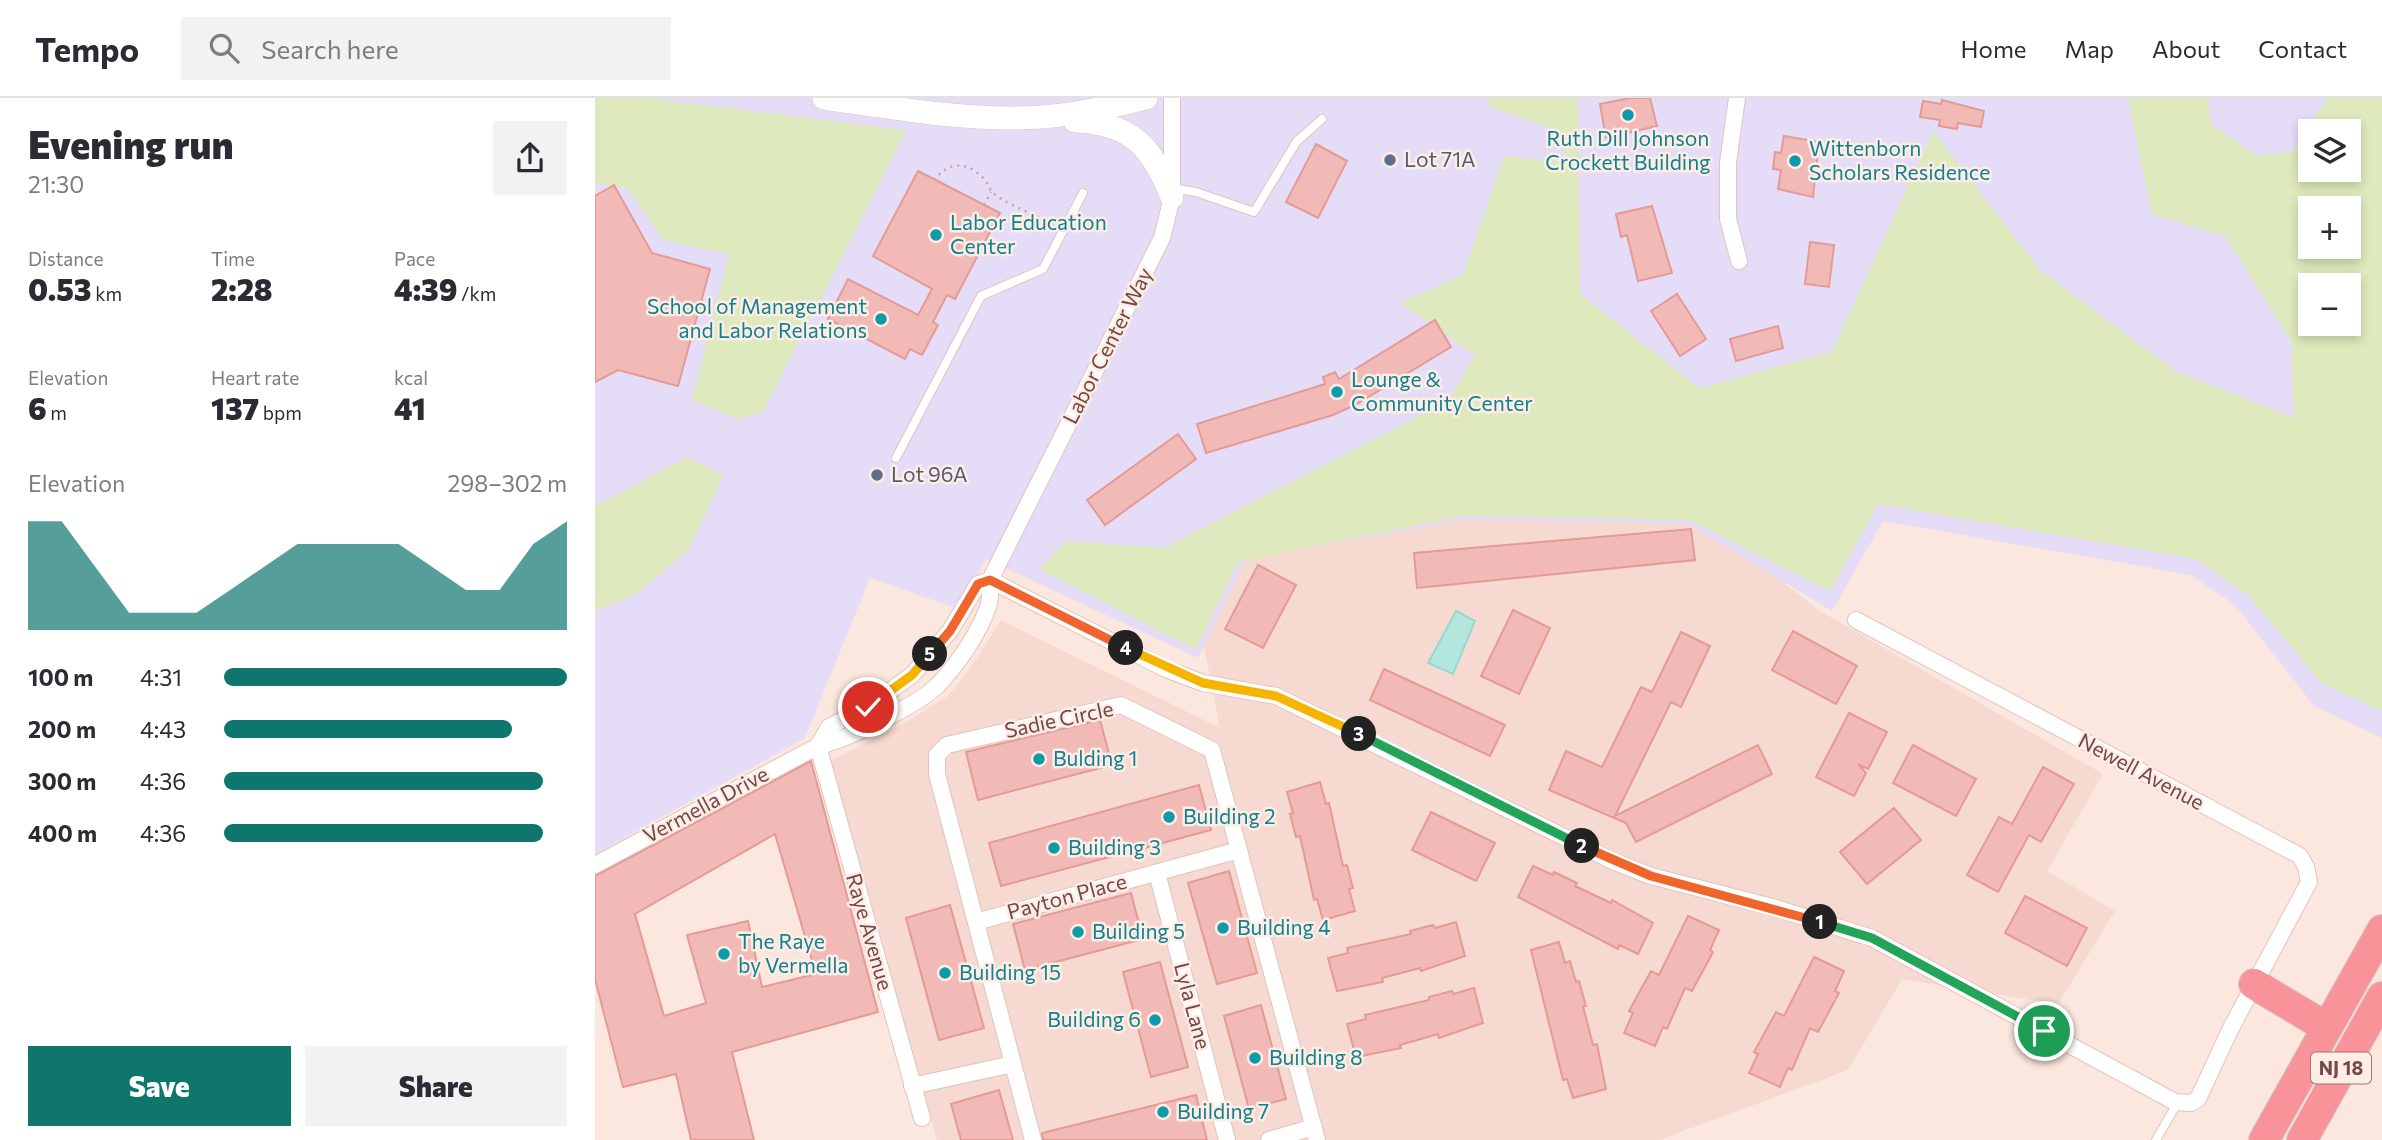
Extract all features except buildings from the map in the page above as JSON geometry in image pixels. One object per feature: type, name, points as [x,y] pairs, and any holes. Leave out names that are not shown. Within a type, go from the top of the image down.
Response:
[{"type":"highway","name":"NJ 18","points":[[2264,1140],[2382,930]]},
{"type":"highway","points":[[2254,984],[2326,1027]]},
{"type":"highway","name":"NJ 18","points":[[2302,1140],[2382,997]]},
{"type":"main road","points":[[824,98],[906,104],[960,117],[1094,122],[1127,132],[1149,149],[1172,192]]},
{"type":"main road","points":[[1016,118],[1108,108],[1146,98]]},
{"type":"street","name":"Labor Center Way","points":[[990,580],[1148,271],[1162,238],[1172,192],[1173,98]]},
{"type":"street","points":[[1737,98],[1728,163],[1728,219],[1739,261]]},
{"type":"street","points":[[990,580],[1166,668],[1203,683],[1276,696],[1615,862],[1651,876],[1772,907],[1872,938],[2178,1102]]},
{"type":"street","name":"Vermella Drive","points":[[595,865],[818,746],[836,742],[882,720],[937,686],[967,648],[989,605],[990,580],[978,584],[950,631],[912,675],[868,707],[829,727],[818,746]]},
{"type":"street","name":"Newell Avenue","points":[[1856,621],[2300,856],[2309,882],[2254,984],[2203,1092],[2192,1103],[2178,1102]]},
{"type":"street","name":"Sadie Circle","points":[[1033,1140],[937,774],[937,755],[947,745],[1121,705],[1212,750],[1315,1133]]},
{"type":"street","name":"Raye Avenue","points":[[818,746],[922,1118]]},
{"type":"street","name":"Payton Place","points":[[976,922],[1239,850]]},
{"type":"street","name":"Lyla Lane","points":[[1157,873],[1227,1140]]},
{"type":"street","points":[[912,1086],[1013,1064]]},
{"type":"street","points":[[1269,1140],[1315,1133]]},
{"type":"lane","points":[[1172,192],[1196,192],[1254,212],[1297,141],[1322,119]]},
{"type":"lane","points":[[896,458],[981,296],[1044,269],[1083,193]]},
{"type":"lane","points":[[2156,1140],[2178,1102]]},
{"type":"path","points":[[934,180],[943,168],[954,164],[977,173],[987,181],[991,192],[1042,219]]},
{"type":"path","points":[[984,205],[991,192]]},
{"type":"shaded area","points":[[595,98],[2382,98],[2382,738],[2314,706],[2235,605],[2191,575],[1883,521],[1832,611],[1689,524],[1464,519],[1245,560],[1198,658],[986,559],[961,610],[870,578],[805,738],[595,854]]},
{"type":"shaded area","points":[[1469,493],[1688,508],[1820,611],[2103,774],[2047,871],[2115,911],[2058,1004],[1902,979],[1848,1070],[1659,1140],[937,1140],[826,763],[903,724],[949,695],[976,660],[1001,620],[1220,728],[1199,620],[1242,548]]},
{"type":"green space","points":[[595,98],[647,98],[906,130],[763,412],[738,419],[692,400],[729,254],[663,240],[628,188],[595,183]]},
{"type":"green space","points":[[1486,98],[1578,98],[1580,294],[1699,388],[1832,352],[1933,131],[2040,270],[2175,371],[2294,418],[2291,341],[2226,237],[2152,214],[2128,98],[2208,98],[2211,124],[2257,156],[2294,151],[2298,145],[2298,182],[2361,182],[2361,119],[2314,119],[2327,98],[2382,98],[2382,711],[2323,684],[2247,594],[2196,559],[1878,504],[1830,591],[1690,520],[1462,516],[1238,562],[1196,650],[1040,569],[1065,541],[1164,548],[1448,401],[1475,355],[1400,303],[1463,275],[1504,156],[1566,162],[1563,132],[1490,107]]},
{"type":"green space","points":[[687,457],[723,475],[689,549],[636,594],[595,611],[595,506]]},
{"type":"water","points":[[1456,611],[1475,621],[1453,674],[1428,663]]},
{"type":"place","name":"Ruth Dill Johnson Crockett Building","points":[[1628,115]]},
{"type":"place","name":"Lot 71A","points":[[1390,160]]},
{"type":"place","name":"Wittenborn Scholars Residence","points":[[1795,161]]},
{"type":"place","name":"Labor Education Center","points":[[936,235]]},
{"type":"place","name":"School of Management and Labor Relations","points":[[881,319]]},
{"type":"place","name":"Lounge & Community Center","points":[[1337,392]]},
{"type":"place","name":"Lot 96A","points":[[877,475]]},
{"type":"place","name":"Bulding 1","points":[[1039,759]]},
{"type":"place","name":"Building 2","points":[[1169,817]]},
{"type":"place","name":"Building 3","points":[[1054,848]]},
{"type":"place","name":"Building 4","points":[[1223,928]]},
{"type":"place","name":"Building 5","points":[[1078,932]]},
{"type":"place","name":"The Raye by Vermella","points":[[724,954]]},
{"type":"place","name":"Building 15","points":[[945,973]]},
{"type":"place","name":"Building 6","points":[[1155,1020]]},
{"type":"place","name":"Building 8","points":[[1255,1058]]},
{"type":"place","name":"Building 7","points":[[1163,1112]]},
{"type":"route","points":[[868,707],[912,675],[950,631],[978,584],[990,580],[1166,668],[1203,683],[1276,696],[1351,730],[1615,862],[1651,876],[1772,907],[1872,938],[2044,1031]]}]
